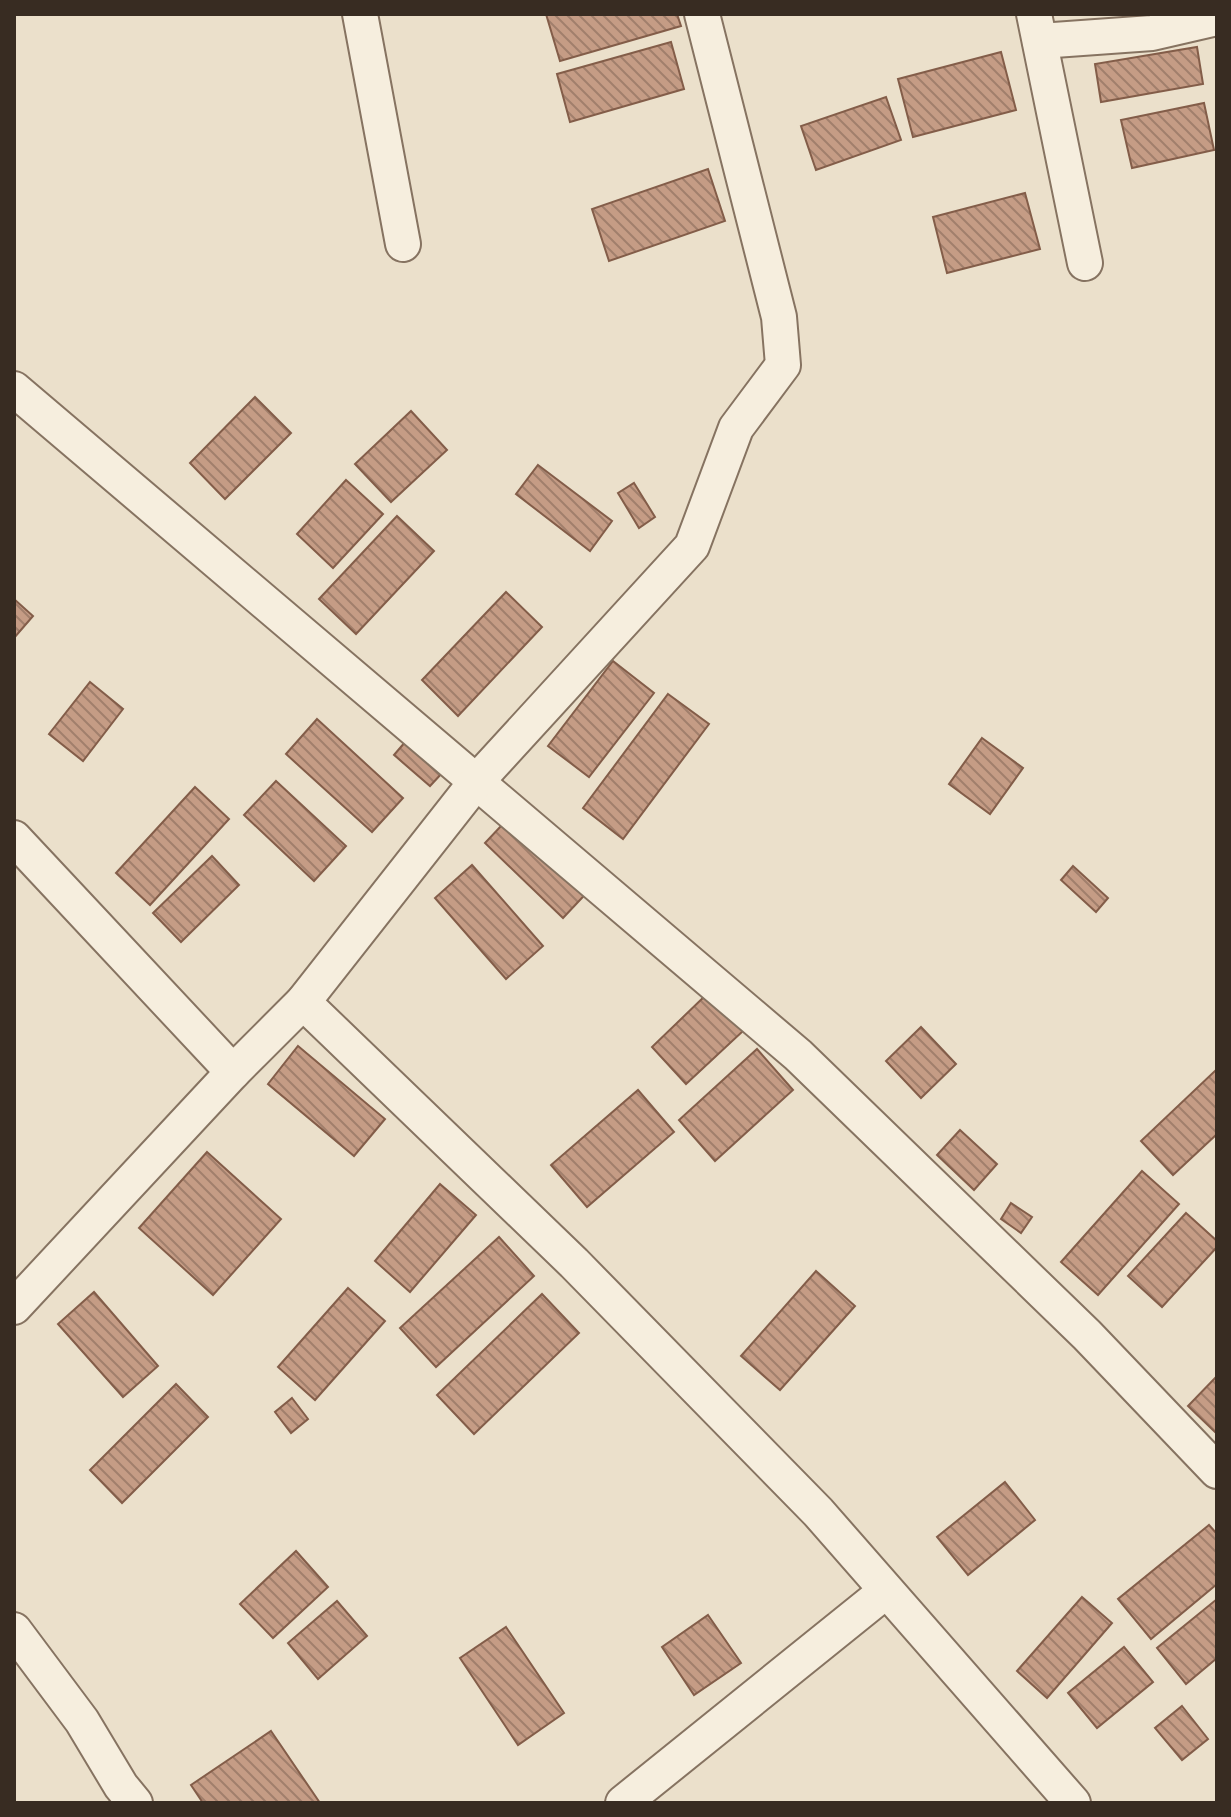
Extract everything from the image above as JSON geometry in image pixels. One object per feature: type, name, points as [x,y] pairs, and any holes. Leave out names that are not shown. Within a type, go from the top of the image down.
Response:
[{"type":"street","points":[[360,14],[403,244]]},
{"type":"street","points":[[20,1288],[303,1002],[476,782],[692,546],[736,428],[783,365],[779,317],[702,14]]},
{"type":"street","points":[[1085,263],[1037,28],[1152,33],[1217,18]]},
{"type":"street","points":[[14,389],[798,1055],[1087,1335],[1217,1471]]},
{"type":"street","points":[[14,838],[233,1072]]},
{"type":"street","points":[[303,1002],[574,1263],[818,1512],[1073,1803]]},
{"type":"street","points":[[623,1803],[886,1591]]},
{"type":"street","points":[[14,1630],[82,1721],[121,1786],[135,1803]]},
{"type":"building","points":[[546,14],[677,14],[681,26],[560,61]]},
{"type":"building","points":[[671,42],[684,89],[570,122],[557,74]]},
{"type":"building","points":[[1197,47],[1203,84],[1101,102],[1095,64]]},
{"type":"building","points":[[1001,52],[1016,110],[913,137],[898,79]]},
{"type":"building","points":[[886,97],[901,140],[816,170],[801,126]]},
{"type":"building","points":[[1204,103],[1214,150],[1132,168],[1121,120]]},
{"type":"building","points":[[708,169],[725,221],[609,261],[592,209]]},
{"type":"building","points":[[1025,193],[1040,249],[947,273],[933,217]]},
{"type":"building","points":[[255,397],[291,433],[225,499],[190,463]]},
{"type":"building","points":[[411,411],[447,450],[391,502],[355,464]]},
{"type":"building","points":[[538,465],[612,521],[590,551],[516,494]]},
{"type":"building","points":[[346,480],[383,514],[333,568],[297,534]]},
{"type":"building","points":[[634,483],[655,517],[639,528],[618,493]]},
{"type":"building","points":[[397,516],[434,551],[356,634],[319,599]]},
{"type":"building","points":[[506,592],[542,627],[458,716],[422,680]]},
{"type":"building","points":[[14,599],[33,616],[14,638]]},
{"type":"building","points":[[613,661],[654,693],[589,777],[548,746]]},
{"type":"building","points":[[90,682],[123,709],[83,761],[49,734]]},
{"type":"building","points":[[668,694],[709,724],[623,839],[583,808]]},
{"type":"building","points":[[317,719],[403,798],[372,832],[286,754]]},
{"type":"building","points":[[982,738],[1023,768],[990,814],[949,784]]},
{"type":"building","points":[[406,741],[443,772],[430,786],[394,755]]},
{"type":"building","points":[[276,781],[346,846],[314,881],[244,815]]},
{"type":"building","points":[[195,787],[229,819],[150,905],[116,873]]},
{"type":"building","points":[[517,809],[595,884],[563,918],[485,843]]},
{"type":"building","points":[[212,856],[239,885],[181,942],[153,913]]},
{"type":"building","points":[[472,865],[543,946],[506,979],[435,898]]},
{"type":"building","points":[[1073,866],[1108,898],[1096,912],[1061,880]]},
{"type":"building","points":[[708,993],[743,1031],[686,1084],[652,1047]]},
{"type":"building","points":[[921,1027],[956,1064],[921,1098],[886,1061]]},
{"type":"building","points":[[298,1046],[385,1119],[354,1156],[268,1084]]},
{"type":"building","points":[[757,1049],[793,1090],[715,1161],[679,1120]]},
{"type":"building","points":[[1217,1069],[1217,1134],[1173,1175],[1141,1141]]},
{"type":"building","points":[[638,1090],[674,1132],[587,1207],[551,1165]]},
{"type":"building","points":[[960,1130],[997,1164],[974,1190],[937,1155]]},
{"type":"building","points":[[207,1152],[281,1219],[213,1295],[139,1228]]},
{"type":"building","points":[[1142,1171],[1179,1204],[1098,1295],[1061,1262]]},
{"type":"building","points":[[440,1184],[476,1215],[410,1292],[375,1261]]},
{"type":"building","points":[[1011,1203],[1032,1217],[1021,1233],[1001,1219]]},
{"type":"building","points":[[1186,1213],[1217,1241],[1217,1247],[1162,1307],[1128,1276]]},
{"type":"building","points":[[499,1237],[534,1276],[436,1367],[400,1328]]},
{"type":"building","points":[[816,1271],[855,1306],[780,1390],[741,1356]]},
{"type":"building","points":[[348,1288],[385,1321],[315,1400],[278,1367]]},
{"type":"building","points":[[94,1292],[158,1366],[123,1397],[58,1324]]},
{"type":"building","points":[[542,1294],[579,1333],[474,1434],[437,1395]]},
{"type":"building","points":[[1217,1376],[1217,1434],[1188,1406]]},
{"type":"building","points":[[176,1384],[208,1417],[122,1503],[90,1470]]},
{"type":"building","points":[[292,1398],[308,1419],[291,1433],[275,1412]]},
{"type":"building","points":[[1005,1482],[1035,1520],[968,1575],[937,1537]]},
{"type":"building","points":[[1209,1525],[1217,1534],[1217,1584],[1151,1639],[1118,1599]]},
{"type":"building","points":[[296,1551],[328,1587],[273,1638],[240,1604]]},
{"type":"building","points":[[1082,1597],[1112,1623],[1047,1698],[1017,1671]]},
{"type":"building","points":[[1217,1599],[1217,1658],[1186,1684],[1157,1648]]},
{"type":"building","points":[[337,1601],[367,1636],[318,1679],[288,1643]]},
{"type":"building","points":[[708,1615],[741,1663],[694,1695],[662,1647]]},
{"type":"building","points":[[506,1627],[564,1713],[518,1745],[460,1658]]},
{"type":"building","points":[[1124,1647],[1153,1682],[1097,1728],[1068,1693]]},
{"type":"building","points":[[1182,1706],[1208,1739],[1182,1760],[1155,1728]]},
{"type":"building","points":[[271,1731],[320,1803],[203,1803],[191,1785]]}]
